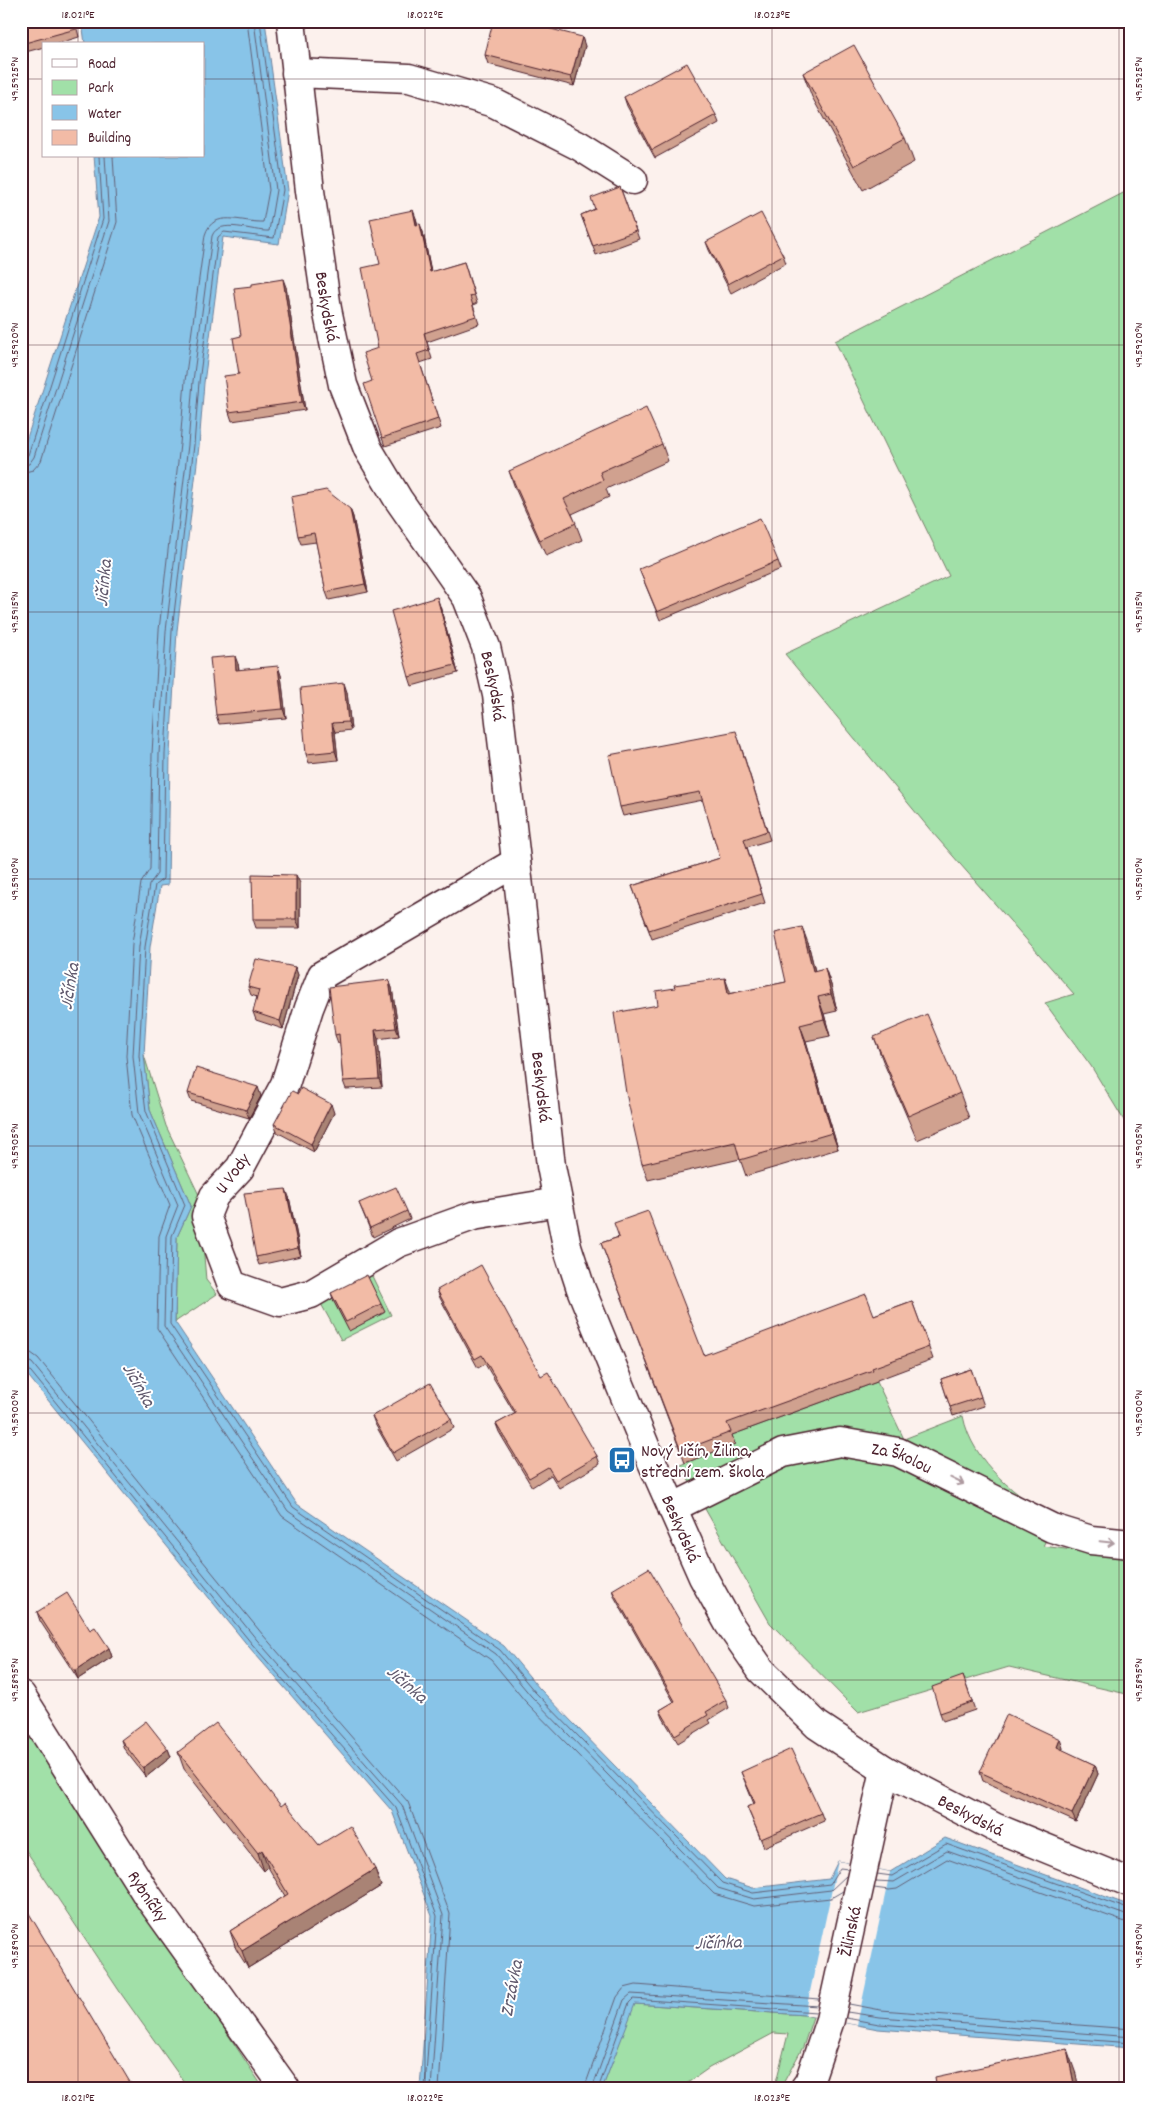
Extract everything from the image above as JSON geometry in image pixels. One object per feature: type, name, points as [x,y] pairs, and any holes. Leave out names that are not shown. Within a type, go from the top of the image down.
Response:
[{"type":"street","name":"Beskydská","points":[[291,21],[327,309],[343,385],[368,449],[398,499],[467,598],[486,648],[496,695],[551,1166],[558,1202],[580,1289],[672,1508],[703,1576],[725,1616],[761,1670],[818,1725],[885,1770],[994,1827],[1131,1883]]},
{"type":"street","points":[[296,73],[409,78],[494,103],[579,146],[633,180]]},
{"type":"street","name":"U Vody","points":[[516,862],[322,975],[308,1008],[285,1084],[240,1168],[214,1196],[206,1216],[232,1285],[280,1302],[311,1294],[398,1243],[473,1216],[558,1202]]},
{"type":"street","name":"Za Školou","points":[[672,1508],[784,1453],[840,1442],[898,1452],[1052,1528],[1091,1540],[1131,1544]]},
{"type":"street","name":"Rybníčky","points":[[21,1695],[147,1895],[286,2089]]},
{"type":"street","name":"Žilinská","points":[[804,2089],[810,2082],[830,2020],[885,1770]]},
{"type":"green space","points":[[1131,189],[1131,1132],[1091,1066],[1045,1003],[1074,994],[932,832],[785,654],[949,576],[835,341]]},
{"type":"green space","points":[[144,1055],[166,1126],[199,1195],[206,1280],[217,1294],[175,1322],[177,1237],[191,1206],[150,1110]]},
{"type":"green space","points":[[371,1274],[391,1315],[341,1340],[320,1302],[331,1296],[349,1330],[384,1313],[366,1276]]},
{"type":"green space","points":[[877,1382],[904,1439],[963,1416],[968,1433],[986,1463],[1012,1489],[1056,1520],[1043,1546],[1131,1558],[1131,1695],[1009,1667],[858,1712],[770,1623],[680,1465],[735,1444],[732,1435]]},
{"type":"green space","points":[[21,1721],[264,2089],[189,2089],[122,1995],[21,1843]]},
{"type":"green space","points":[[634,2004],[813,2017],[803,2047],[780,2089],[775,2086],[788,2034],[774,2033],[709,2068],[679,2089],[602,2089]]},
{"type":"water","points":[[82,21],[265,21],[288,190],[279,244],[223,237],[204,383],[199,446],[177,631],[170,754],[168,885],[160,886],[150,947],[144,1055],[150,1110],[191,1206],[177,1237],[175,1322],[297,1504],[504,1646],[539,1688],[725,1879],[753,1888],[829,1879],[838,1861],[890,1872],[945,1838],[1131,1906],[1131,2048],[878,2029],[805,2015],[635,2004],[602,2089],[420,2089],[432,1916],[392,1811],[249,1647],[21,1367],[21,500],[24,447],[99,217],[94,158],[205,158],[205,42],[85,42]]},
{"type":"pier","points":[[838,1861],[890,1872],[857,2025],[805,2015]]},
{"type":"building","points":[[21,21],[74,21],[76,29],[21,44]]},
{"type":"building","points":[[493,21],[520,21],[582,37],[571,77],[485,55]]},
{"type":"building","points":[[854,45],[905,138],[854,166],[803,73]]},
{"type":"building","points":[[687,63],[716,115],[652,150],[624,97]]},
{"type":"building","points":[[620,187],[636,231],[593,246],[581,215],[595,209],[591,198]]},
{"type":"building","points":[[413,210],[416,225],[420,224],[430,272],[464,262],[474,295],[470,296],[476,316],[424,333],[429,350],[417,354],[438,419],[382,438],[364,384],[372,381],[363,353],[378,348],[362,268],[380,264],[370,219]]},
{"type":"building","points":[[761,213],[783,255],[728,284],[706,242]]},
{"type":"building","points":[[283,279],[302,402],[229,412],[224,376],[239,374],[233,338],[241,336],[234,288]]},
{"type":"building","points":[[646,408],[662,444],[600,472],[603,480],[564,499],[576,523],[540,540],[509,471]]},
{"type":"building","points":[[326,490],[350,509],[365,584],[326,592],[314,533],[298,536],[291,497]]},
{"type":"building","points":[[760,518],[778,561],[657,612],[639,569]]},
{"type":"building","points":[[437,597],[455,665],[409,677],[391,611]]},
{"type":"building","points":[[235,656],[236,670],[278,666],[283,709],[216,715],[210,658]]},
{"type":"building","points":[[344,683],[348,722],[332,723],[335,751],[306,754],[300,688]]},
{"type":"building","points":[[736,731],[767,831],[744,839],[762,894],[649,930],[632,886],[720,858],[700,792],[620,807],[609,755]]},
{"type":"building","points":[[252,874],[296,875],[296,919],[253,919]]},
{"type":"building","points":[[802,927],[813,971],[825,968],[831,994],[818,997],[824,1019],[800,1025],[832,1133],[740,1160],[735,1142],[642,1164],[626,1093],[614,1013],[658,1005],[656,991],[675,988],[674,985],[725,978],[728,994],[786,982],[775,933]]},
{"type":"building","points":[[256,959],[295,967],[280,1021],[253,1012],[259,990],[248,987]]},
{"type":"building","points":[[389,980],[396,1028],[375,1030],[379,1079],[343,1081],[339,1034],[335,1035],[329,987]]},
{"type":"building","points":[[927,1014],[960,1093],[908,1116],[874,1037]]},
{"type":"building","points":[[196,1068],[258,1087],[246,1110],[188,1093]]},
{"type":"building","points":[[301,1088],[331,1104],[311,1144],[274,1124],[292,1091],[298,1094]]},
{"type":"building","points":[[396,1187],[407,1211],[370,1228],[359,1203]]},
{"type":"building","points":[[286,1189],[298,1248],[256,1257],[244,1193]]},
{"type":"building","points":[[648,1211],[704,1355],[866,1294],[874,1315],[912,1301],[929,1347],[872,1368],[873,1370],[727,1423],[731,1432],[681,1451],[601,1243],[619,1237],[614,1223]]},
{"type":"building","points":[[481,1265],[541,1376],[548,1372],[597,1456],[556,1480],[548,1467],[529,1478],[496,1424],[516,1413],[482,1355],[475,1359],[437,1290]]},
{"type":"building","points":[[367,1275],[381,1304],[346,1322],[331,1293]]},
{"type":"building","points":[[971,1369],[981,1397],[950,1407],[941,1379]]},
{"type":"building","points":[[430,1383],[451,1419],[393,1453],[372,1416]]},
{"type":"building","points":[[649,1568],[726,1700],[706,1712],[708,1715],[675,1735],[660,1710],[675,1701],[612,1590]]},
{"type":"building","points":[[67,1593],[90,1630],[95,1627],[109,1648],[75,1671],[37,1612]]},
{"type":"building","points":[[963,1676],[972,1702],[940,1713],[932,1687]]},
{"type":"building","points":[[1007,1714],[1060,1739],[1057,1747],[1095,1765],[1072,1814],[980,1772]]},
{"type":"building","points":[[146,1721],[168,1749],[143,1768],[121,1740]]},
{"type":"building","points":[[216,1723],[281,1806],[285,1803],[319,1845],[350,1826],[375,1869],[242,1951],[230,1931],[288,1894],[262,1850],[258,1853],[178,1752]]},
{"type":"building","points":[[791,1749],[821,1813],[761,1839],[747,1807],[755,1803],[741,1772]]},
{"type":"building","points":[[21,1900],[134,2089],[21,2089]]},
{"type":"building","points":[[1067,2049],[1075,2089],[937,2089],[935,2077]]},
{"type":"place","name":"Nový Jičín, Žilina, střední zem. škola","points":[[622,1460]]},
{"type":"water label","name":"Jičínka","points":[[102,583]]},
{"type":"water label","name":"Jičínka","points":[[68,986]]},
{"type":"water label","name":"Jičínka","points":[[140,1384]]},
{"type":"water label","name":"Jičínka","points":[[408,1683]]},
{"type":"water label","name":"Jičínka","points":[[718,1941]]},
{"type":"water label","name":"Zrzávka","points":[[510,1988]]}]
